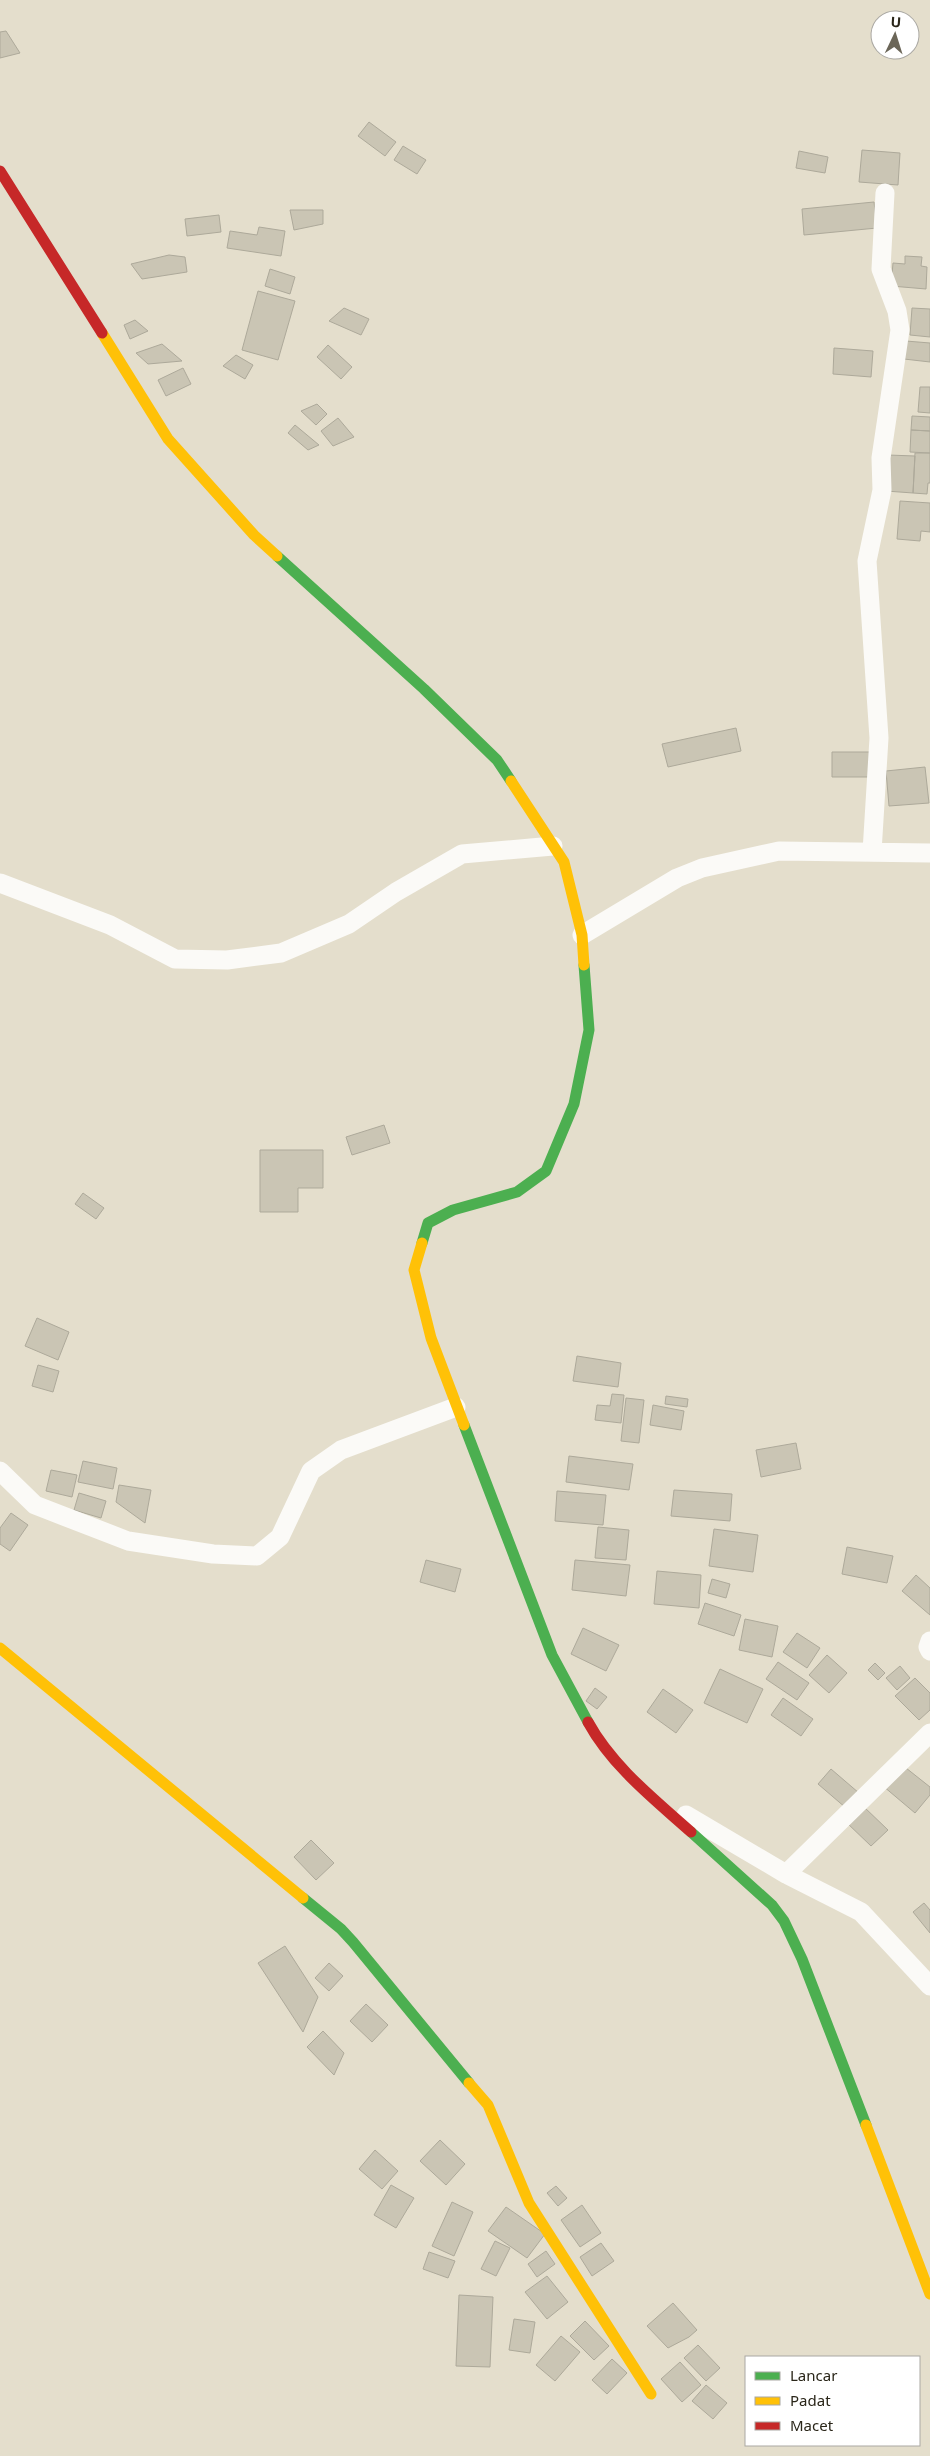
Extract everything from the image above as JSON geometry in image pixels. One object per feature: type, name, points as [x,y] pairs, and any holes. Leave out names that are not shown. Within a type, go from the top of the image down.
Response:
[{"type":"street","points":[[0,171],[168,439],[254,535],[424,690],[497,760],[564,862],[582,935],[589,1030],[574,1104],[546,1171],[517,1192],[453,1210],[428,1223],[414,1270],[431,1338],[552,1655],[600,1744],[649,1794],[772,1905],[784,1921],[817,1994],[930,2294]]},
{"type":"street","points":[[872,852],[879,738],[867,561],[882,490],[881,458],[900,330],[897,311],[881,268],[885,193]]},
{"type":"street","points":[[0,883],[110,925],[175,959],[227,960],[281,953],[349,924],[396,892],[462,854],[553,846]]},
{"type":"street","points":[[582,935],[676,878],[702,868],[779,851],[930,853]]},
{"type":"street","points":[[0,1472],[35,1505],[128,1541],[213,1554],[257,1556],[280,1537],[311,1471],[341,1450],[456,1407]]},
{"type":"street","points":[[930,1641],[928,1647],[930,1652]]},
{"type":"street","points":[[0,1648],[341,1929],[353,1942],[488,2105],[529,2202],[651,2394]]},
{"type":"street","points":[[786,1874],[930,1734]]},
{"type":"street","points":[[649,1794],[786,1874],[861,1912],[930,1986]]},
{"type":"building","points":[[6,31],[20,53],[0,58],[0,32]]},
{"type":"building","points":[[369,122],[396,142],[385,156],[358,136]]},
{"type":"building","points":[[403,146],[426,160],[417,174],[394,160]]},
{"type":"building","points":[[862,150],[900,153],[898,185],[859,182]]},
{"type":"building","points":[[799,151],[828,157],[825,173],[796,168]]},
{"type":"building","points":[[874,202],[877,228],[804,235],[802,209]]},
{"type":"building","points":[[290,210],[323,210],[323,224],[294,230]]},
{"type":"building","points":[[219,215],[221,232],[187,236],[185,219]]},
{"type":"building","points":[[259,227],[285,231],[281,256],[227,248],[230,231],[257,235]]},
{"type":"building","points":[[169,255],[185,257],[187,272],[142,279],[131,264]]},
{"type":"building","points":[[905,256],[922,257],[921,266],[927,267],[926,289],[891,286],[893,263],[905,264]]},
{"type":"building","points":[[270,269],[295,277],[290,294],[265,286]]},
{"type":"building","points":[[258,291],[295,301],[278,360],[242,350]]},
{"type":"building","points":[[344,308],[369,319],[361,335],[329,321]]},
{"type":"building","points":[[912,308],[930,309],[930,337],[910,335]]},
{"type":"building","points":[[135,320],[148,331],[130,339],[124,325]]},
{"type":"building","points":[[906,341],[930,343],[930,362],[904,359]]},
{"type":"building","points":[[162,344],[182,361],[148,364],[136,353]]},
{"type":"building","points":[[328,345],[352,367],[341,379],[317,357]]},
{"type":"building","points":[[834,348],[873,351],[871,377],[833,374]]},
{"type":"building","points":[[236,355],[253,365],[245,379],[223,366]]},
{"type":"building","points":[[183,368],[191,384],[166,396],[158,380]]},
{"type":"building","points":[[920,387],[930,387],[930,413],[918,412]]},
{"type":"building","points":[[317,404],[327,414],[316,425],[301,411]]},
{"type":"building","points":[[912,416],[930,417],[930,431],[911,430]]},
{"type":"building","points":[[338,418],[354,437],[333,446],[321,431]]},
{"type":"building","points":[[295,425],[319,445],[308,450],[288,433]]},
{"type":"building","points":[[911,430],[930,431],[930,453],[910,452]]},
{"type":"building","points":[[915,453],[930,453],[930,483],[928,483],[927,494],[913,493]]},
{"type":"building","points":[[888,455],[915,456],[913,493],[886,491]]},
{"type":"building","points":[[900,501],[930,503],[930,532],[921,531],[920,541],[897,539]]},
{"type":"building","points":[[736,728],[741,751],[668,767],[662,744]]},
{"type":"building","points":[[832,752],[871,752],[870,777],[832,777]]},
{"type":"building","points":[[925,767],[929,803],[889,806],[886,771]]},
{"type":"building","points":[[384,1125],[390,1143],[352,1155],[346,1137]]},
{"type":"building","points":[[260,1150],[323,1150],[323,1188],[298,1188],[298,1212],[260,1212]]},
{"type":"building","points":[[83,1193],[104,1208],[96,1219],[75,1204]]},
{"type":"building","points":[[37,1318],[69,1332],[58,1360],[25,1346]]},
{"type":"building","points":[[577,1356],[621,1363],[618,1387],[573,1381]]},
{"type":"building","points":[[38,1365],[59,1371],[53,1392],[32,1386]]},
{"type":"building","points":[[612,1394],[624,1395],[621,1423],[595,1420],[597,1405],[610,1406]]},
{"type":"building","points":[[666,1396],[688,1399],[687,1407],[665,1404]]},
{"type":"building","points":[[626,1398],[644,1400],[639,1443],[621,1441]]},
{"type":"building","points":[[653,1405],[684,1411],[681,1430],[650,1425]]},
{"type":"building","points":[[796,1443],[801,1469],[761,1477],[756,1450]]},
{"type":"building","points":[[569,1456],[633,1464],[629,1490],[566,1482]]},
{"type":"building","points":[[83,1461],[117,1468],[113,1489],[78,1482]]},
{"type":"building","points":[[51,1470],[77,1475],[72,1497],[46,1491]]},
{"type":"building","points":[[119,1485],[151,1490],[145,1523],[116,1502]]},
{"type":"building","points":[[674,1490],[732,1494],[730,1521],[671,1516]]},
{"type":"building","points":[[557,1491],[606,1495],[603,1525],[555,1521]]},
{"type":"building","points":[[79,1493],[106,1501],[101,1518],[74,1510]]},
{"type":"building","points":[[11,1513],[28,1525],[10,1551],[0,1544],[0,1528]]},
{"type":"building","points":[[598,1527],[629,1530],[626,1560],[595,1558]]},
{"type":"building","points":[[714,1529],[758,1535],[753,1572],[709,1566]]},
{"type":"building","points":[[847,1547],[893,1556],[887,1583],[842,1574]]},
{"type":"building","points":[[426,1560],[461,1569],[455,1592],[420,1582]]},
{"type":"building","points":[[575,1560],[630,1565],[626,1596],[572,1590]]},
{"type":"building","points":[[657,1571],[701,1575],[699,1608],[654,1604]]},
{"type":"building","points":[[916,1575],[930,1588],[930,1615],[902,1591]]},
{"type":"building","points":[[712,1579],[730,1584],[726,1598],[708,1593]]},
{"type":"building","points":[[705,1603],[741,1615],[734,1636],[698,1624]]},
{"type":"building","points":[[745,1619],[778,1626],[772,1657],[739,1650]]},
{"type":"building","points":[[583,1628],[619,1645],[606,1671],[571,1654]]},
{"type":"building","points":[[797,1633],[820,1648],[807,1668],[783,1652]]},
{"type":"building","points":[[827,1655],[847,1673],[829,1693],[809,1675]]},
{"type":"building","points":[[778,1662],[809,1683],[797,1700],[766,1679]]},
{"type":"building","points":[[875,1663],[885,1673],[878,1680],[868,1670]]},
{"type":"building","points":[[900,1666],[910,1678],[897,1690],[886,1678]]},
{"type":"building","points":[[720,1669],[763,1689],[747,1723],[704,1703]]},
{"type":"building","points":[[915,1678],[930,1693],[930,1710],[919,1720],[895,1696]]},
{"type":"building","points":[[595,1688],[607,1697],[597,1709],[586,1701]]},
{"type":"building","points":[[663,1689],[693,1710],[676,1733],[647,1712]]},
{"type":"building","points":[[783,1698],[813,1719],[801,1736],[771,1715]]},
{"type":"building","points":[[901,1764],[930,1787],[930,1795],[915,1813],[883,1786]]},
{"type":"building","points":[[831,1769],[859,1793],[846,1808],[818,1784]]},
{"type":"building","points":[[863,1806],[888,1830],[871,1846],[846,1822]]},
{"type":"building","points":[[311,1840],[334,1863],[316,1880],[294,1857]]},
{"type":"building","points":[[924,1903],[930,1910],[930,1933],[913,1912]]},
{"type":"building","points":[[285,1946],[318,1997],[303,2032],[258,1963]]},
{"type":"building","points":[[329,1963],[343,1976],[329,1991],[315,1978]]},
{"type":"building","points":[[366,2004],[388,2025],[372,2042],[350,2021]]},
{"type":"building","points":[[323,2031],[344,2053],[334,2075],[307,2047]]},
{"type":"building","points":[[440,2140],[465,2164],[446,2185],[420,2161]]},
{"type":"building","points":[[375,2150],[398,2171],[382,2189],[359,2169]]},
{"type":"building","points":[[391,2185],[414,2198],[396,2228],[374,2215]]},
{"type":"building","points":[[556,2186],[567,2198],[558,2206],[547,2193]]},
{"type":"building","points":[[452,2202],[473,2212],[454,2256],[432,2246]]},
{"type":"building","points":[[582,2205],[601,2233],[580,2247],[561,2220]]},
{"type":"building","points":[[506,2207],[545,2234],[527,2258],[488,2231]]},
{"type":"building","points":[[495,2241],[510,2248],[496,2276],[481,2269]]},
{"type":"building","points":[[601,2243],[614,2261],[592,2276],[580,2257]]},
{"type":"building","points":[[546,2251],[555,2264],[537,2277],[528,2264]]},
{"type":"building","points":[[429,2252],[455,2261],[448,2278],[423,2269]]},
{"type":"building","points":[[547,2276],[568,2302],[547,2319],[525,2292]]},
{"type":"building","points":[[459,2295],[493,2297],[490,2367],[456,2366]]},
{"type":"building","points":[[673,2303],[697,2330],[689,2337],[668,2348],[647,2326]]},
{"type":"building","points":[[514,2319],[535,2322],[530,2353],[509,2350]]},
{"type":"building","points":[[585,2321],[609,2346],[594,2360],[570,2336]]},
{"type":"building","points":[[561,2336],[580,2352],[555,2381],[536,2365]]},
{"type":"building","points":[[698,2345],[720,2368],[706,2381],[684,2358]]},
{"type":"building","points":[[612,2359],[627,2373],[607,2394],[592,2380]]},
{"type":"building","points":[[680,2362],[701,2385],[682,2402],[661,2379]]},
{"type":"building","points":[[706,2385],[727,2403],[713,2419],[692,2401]]},
{"type":"traffic: fast","points":[[277,556],[424,689],[497,760],[511,781]]},
{"type":"traffic: fast","points":[[422,1243],[428,1223],[453,1210],[517,1192],[546,1171],[574,1104],[589,1030],[584,965]]},
{"type":"traffic: fast","points":[[464,1425],[552,1655],[588,1722]]},
{"type":"traffic: fast","points":[[691,1832],[772,1905],[784,1921],[802,1959],[866,2125]]},
{"type":"traffic: fast","points":[[303,1898],[341,1929],[353,1942],[469,2083]]},
{"type":"traffic: slow","points":[[102,333],[168,439],[254,535],[277,556]]},
{"type":"traffic: slow","points":[[511,781],[564,862],[582,935],[584,965]]},
{"type":"traffic: slow","points":[[422,1243],[414,1270],[431,1338],[464,1425]]},
{"type":"traffic: slow","points":[[0,1648],[303,1898]]},
{"type":"traffic: slow","points":[[469,2083],[488,2105],[529,2203],[651,2394]]},
{"type":"traffic: slow","points":[[866,2125],[930,2294]]},
{"type":"traffic: jam","points":[[0,171],[102,333]]},
{"type":"traffic: jam","points":[[588,1722],[621,1767],[691,1832]]}]
